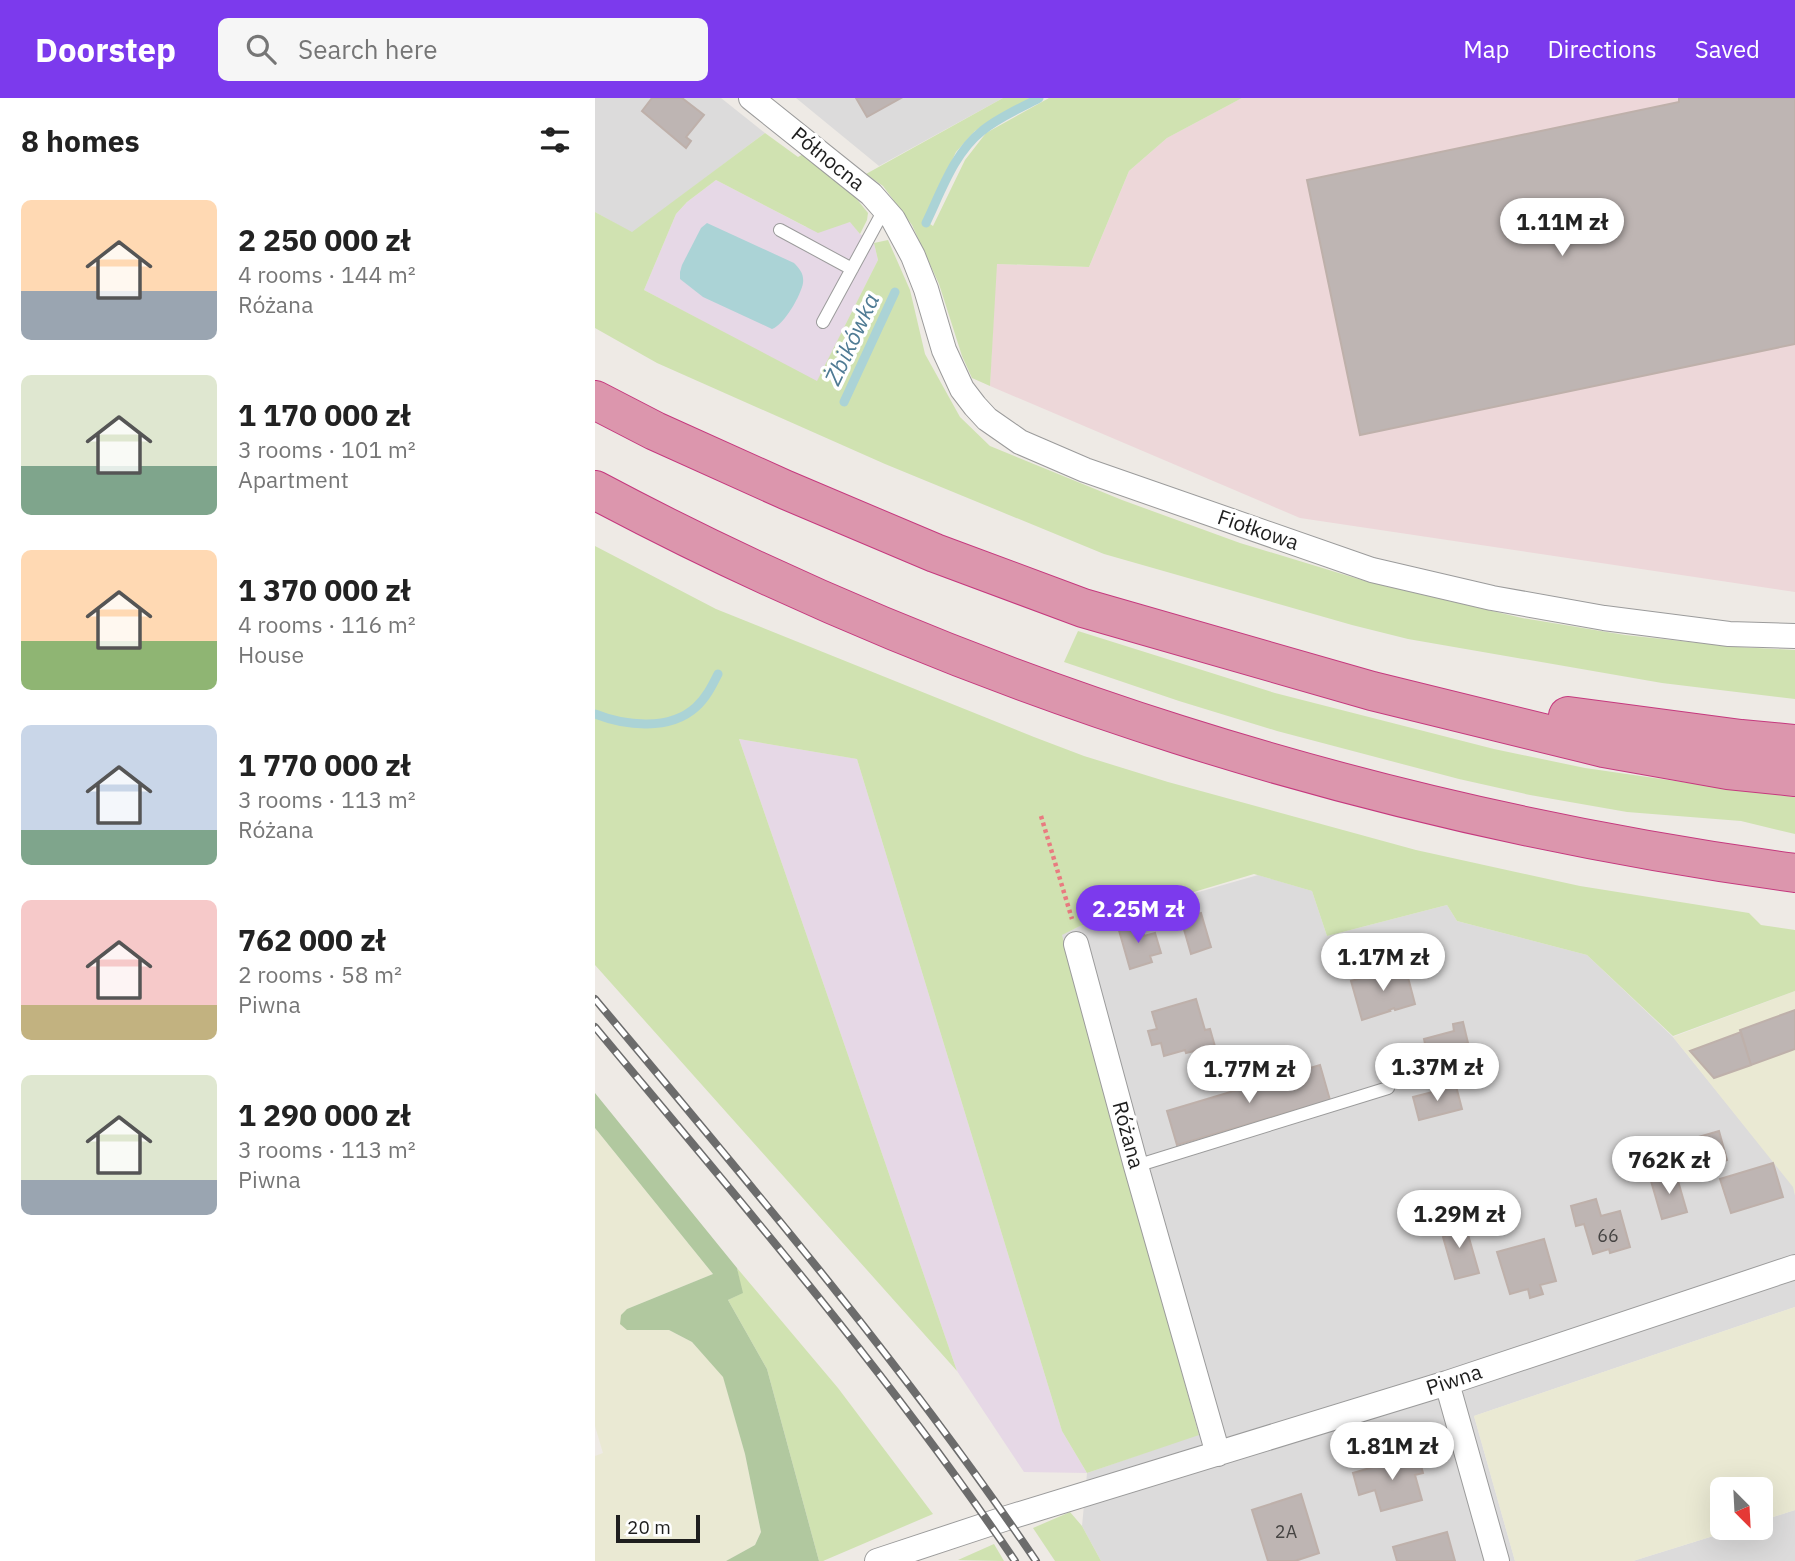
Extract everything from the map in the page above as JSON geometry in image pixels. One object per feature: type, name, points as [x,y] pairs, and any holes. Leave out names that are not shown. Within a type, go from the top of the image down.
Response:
[{"type":"highway","points":[[595,400],[762,480],[935,553],[1083,608],[1372,691],[1604,748],[1728,770],[1795,777]]},
{"type":"highway","points":[[595,490],[778,579],[926,644],[1127,718],[1355,787],[1559,834],[1753,867],[1795,871]]},
{"type":"highway","points":[[1372,691],[1795,744]]},
{"type":"street","name":"Północna","points":[[751,98],[878,201]]},
{"type":"street","name":"Fiołkowa","points":[[878,201],[899,228],[913,256],[944,350],[963,390],[987,419],[1020,442],[1085,470],[1372,570],[1492,598],[1604,618],[1729,634],[1795,636]]},
{"type":"street","name":"Różana","points":[[1076,944],[1218,1454]]},
{"type":"street","name":"Piwna","points":[[877,1561],[1447,1383],[1795,1267]]},
{"type":"street","points":[[1447,1383],[1497,1561]]},
{"type":"lane","points":[[823,322],[852,269],[878,201]]},
{"type":"lane","points":[[780,230],[852,269]]},
{"type":"lane","points":[[1136,1166],[1388,1088]]},
{"type":"path","points":[[1041,816],[1070,913],[1076,944]]},
{"type":"shaded area","points":[[595,98],[721,98],[765,133],[632,233],[595,212]]},
{"type":"shaded area","points":[[796,98],[1003,98],[879,166]]},
{"type":"shaded area","points":[[1242,98],[1795,98],[1795,592],[1300,518],[990,386],[996,264],[1089,267],[1129,171],[1167,138]]},
{"type":"shaded area","points":[[716,180],[806,227],[851,222],[860,234],[874,243],[878,260],[817,382],[644,290],[676,214]]},
{"type":"shaded area","points":[[739,739],[857,759],[1062,1431],[1087,1473],[1024,1472],[957,1371]]},
{"type":"shaded area","points":[[1258,875],[1312,891],[1327,936],[1447,905],[1457,921],[1587,955],[1673,1037],[1794,1187],[1795,1307],[1474,1416],[1515,1561],[1101,1561],[1082,1526],[1087,1473],[1199,1434],[1061,935],[1080,926]]},
{"type":"shaded area","points":[[1795,1510],[1795,1561],[1633,1561],[1710,1537],[1710,1540],[1773,1540],[1773,1517]]},
{"type":"green space","points":[[1003,98],[1031,98],[975,131],[956,152],[924,220],[933,226],[965,160],[986,133],[1049,98],[1242,98],[1167,138],[1129,171],[1089,267],[997,264],[990,386],[972,378],[962,356],[939,284],[912,225],[883,186],[866,174]]},
{"type":"green space","points":[[765,133],[798,157],[805,153],[852,193],[868,213],[860,234],[850,222],[818,233],[716,180],[676,214],[644,290],[817,381],[878,260],[874,243],[888,240],[910,290],[925,354],[960,417],[990,446],[1122,500],[1240,543],[1365,581],[1522,618],[1625,635],[1737,647],[1795,650],[1795,699],[1662,683],[1408,639],[1104,554],[885,464],[657,363],[595,328],[595,212],[632,232]]},
{"type":"green space","points":[[595,546],[716,609],[1084,756],[1168,782],[1416,850],[1580,886],[1749,913],[1761,925],[1795,930],[1795,991],[1673,1036],[1587,955],[1457,921],[1447,905],[1327,936],[1312,891],[1254,874],[1080,926],[1062,935],[1199,1435],[1087,1473],[1062,1431],[857,759],[739,739],[957,1371],[595,965]]},
{"type":"green space","points":[[1078,631],[1275,693],[1494,749],[1585,768],[1795,797],[1795,834],[1741,821],[1627,812],[1530,795],[1277,731],[1064,662]]},
{"type":"green space","points":[[1795,991],[1795,1195],[1793,1187],[1673,1037]]},
{"type":"green space","points":[[595,1093],[737,1268],[743,1293],[728,1300],[767,1369],[819,1561],[726,1561],[755,1545],[761,1532],[745,1454],[723,1377],[692,1342],[669,1330],[627,1330],[620,1324],[621,1315],[627,1309],[713,1274],[595,1128]]},
{"type":"green space","points":[[595,1128],[713,1274],[627,1309],[627,1330],[669,1330],[692,1342],[723,1376],[745,1454],[761,1532],[755,1545],[726,1561],[595,1561],[595,1456],[603,1453],[595,1426]]},
{"type":"green space","points":[[737,1268],[838,1388],[933,1514],[819,1561],[767,1369],[728,1300],[742,1293]]},
{"type":"green space","points":[[1795,1307],[1795,1510],[1773,1517],[1773,1477],[1710,1477],[1710,1537],[1633,1561],[1515,1561],[1474,1416]]},
{"type":"green space","points":[[1070,1512],[1082,1526],[1101,1561],[1055,1561],[1033,1528]]},
{"type":"green space","points":[[994,1544],[1004,1561],[958,1560]]},
{"type":"water","points":[[707,223],[794,263],[800,270],[802,288],[787,316],[777,326],[772,329],[703,297],[680,279],[682,265],[701,228]]},
{"type":"building","points":[[652,98],[682,98],[704,115],[686,137],[691,141],[686,148],[642,111]]},
{"type":"building","points":[[856,98],[901,98],[867,117]]},
{"type":"building","points":[[1679,98],[1795,98],[1795,344],[1360,435],[1307,180],[1679,102]]},
{"type":"building","points":[[1187,905],[1191,916],[1201,913],[1211,947],[1191,954],[1181,919],[1170,923],[1166,911]]},
{"type":"building","points":[[1140,920],[1144,936],[1155,933],[1161,953],[1150,956],[1152,962],[1130,969],[1118,927]]},
{"type":"building","points":[[1405,966],[1415,1004],[1395,1010],[1394,1008],[1362,1020],[1351,981]]},
{"type":"building","points":[[1196,999],[1205,1030],[1210,1029],[1218,1057],[1198,1062],[1194,1051],[1186,1053],[1185,1050],[1164,1056],[1161,1043],[1152,1045],[1148,1031],[1157,1029],[1152,1012]]},
{"type":"building","points":[[1795,1010],[1795,1049],[1751,1065],[1740,1030]]},
{"type":"building","points":[[1463,1022],[1468,1043],[1459,1045],[1460,1051],[1451,1053],[1456,1068],[1432,1074],[1430,1069],[1406,1076],[1403,1065],[1428,1058],[1424,1039],[1454,1031],[1453,1024]]},
{"type":"building","points":[[1741,1032],[1751,1065],[1714,1078],[1690,1051]]},
{"type":"building","points":[[1320,1065],[1330,1100],[1177,1145],[1167,1111]]},
{"type":"building","points":[[1456,1086],[1462,1109],[1419,1120],[1413,1097]]},
{"type":"building","points":[[1719,1131],[1727,1160],[1687,1172],[1678,1143]]},
{"type":"building","points":[[1773,1163],[1783,1197],[1731,1213],[1720,1179]]},
{"type":"building","points":[[1676,1174],[1687,1212],[1662,1219],[1651,1181]]},
{"type":"building","points":[[1596,1199],[1601,1216],[1620,1211],[1630,1247],[1610,1253],[1609,1249],[1593,1254],[1584,1224],[1576,1226],[1571,1206]]},
{"type":"building","points":[[1460,1219],[1463,1231],[1467,1231],[1479,1273],[1455,1279],[1442,1224]]},
{"type":"building","points":[[1544,1239],[1556,1281],[1540,1285],[1543,1294],[1530,1298],[1528,1289],[1510,1294],[1497,1252]]},
{"type":"building","points":[[1418,1454],[1423,1473],[1415,1475],[1422,1500],[1381,1511],[1375,1490],[1359,1495],[1353,1473]]},
{"type":"building","points":[[1301,1494],[1319,1553],[1295,1561],[1268,1561],[1252,1510]]},
{"type":"building","points":[[1447,1532],[1455,1561],[1397,1561],[1393,1547]]},
{"type":"waterway","name":"Żbikówka","points":[[926,223],[949,174],[972,140],[996,121],[1039,98]]},
{"type":"waterway","name":"Żbikówka","points":[[844,402],[895,292]]},
{"type":"waterway","name":"Żbikówka","points":[[595,714],[633,723],[673,720],[685,715],[700,703],[718,674]]},
{"type":"railway","points":[[595,999],[767,1205],[878,1345],[933,1416],[1036,1561]]},
{"type":"railway","points":[[595,1027],[865,1355],[1015,1561]]}]
